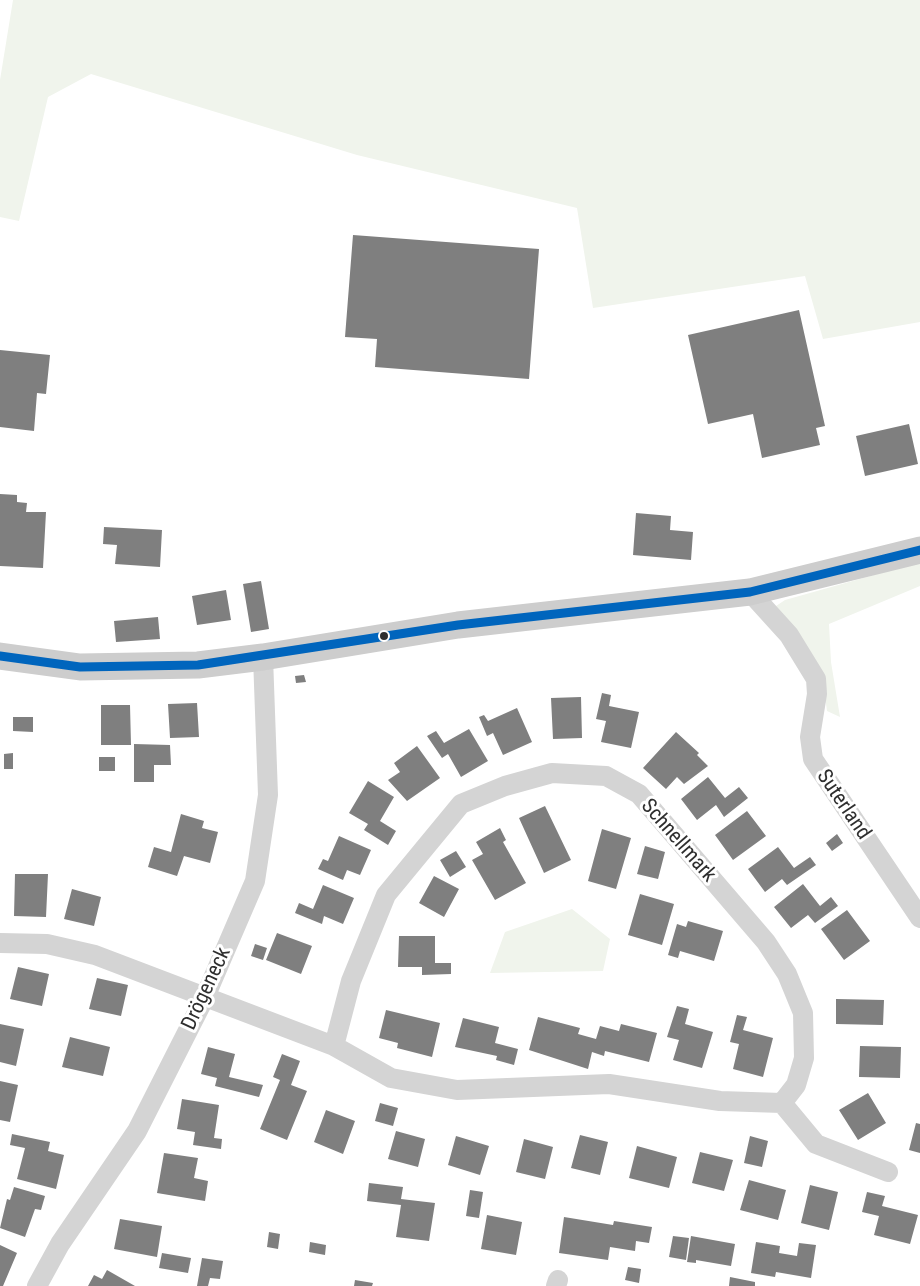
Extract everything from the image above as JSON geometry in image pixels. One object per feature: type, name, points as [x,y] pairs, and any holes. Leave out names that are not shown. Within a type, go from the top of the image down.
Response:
[{"type":"main road","points":[[0,656],[80,667],[198,665],[263,657],[458,625],[750,592],[920,550]]},
{"type":"street","name":"Suterland","points":[[750,592],[789,635],[816,679],[817,694],[810,737],[813,759],[920,918]]},
{"type":"street","name":"Drögeneck","points":[[37,1286],[60,1244],[137,1131],[205,997],[255,881],[268,795],[263,657]]},
{"type":"street","name":"Schnellmark","points":[[334,1046],[351,981],[386,895],[461,804],[505,786],[552,773],[606,776],[639,794],[766,942],[787,974],[803,1013],[804,1058],[796,1085],[782,1103]]},
{"type":"street","points":[[0,943],[26,942],[71,948],[334,1046],[391,1078],[457,1090],[609,1084],[720,1101],[782,1103],[816,1144],[888,1172]]},
{"type":"shaded area","points":[[13,0],[920,0],[920,322],[823,339],[805,276],[593,308],[577,208],[357,155],[91,74],[48,97],[19,221],[0,217],[0,80]]},
{"type":"shaded area","points":[[920,562],[920,586],[829,624],[831,662],[840,717],[827,711],[823,682],[774,611],[776,606],[785,600]]},
{"type":"shaded area","points":[[572,909],[610,939],[603,971],[490,973],[505,932]]},
{"type":"building","points":[[353,235],[539,249],[529,379],[375,367],[377,339],[345,337]]},
{"type":"building","points":[[799,310],[825,426],[816,428],[820,445],[762,458],[753,414],[708,424],[688,335]]},
{"type":"building","points":[[0,350],[50,355],[46,394],[37,393],[34,431],[0,427]]},
{"type":"building","points":[[909,424],[918,464],[865,476],[856,436]]},
{"type":"building","points":[[0,494],[17,495],[17,502],[27,503],[26,512],[46,512],[43,568],[0,566]]},
{"type":"building","points":[[636,513],[671,516],[670,530],[693,532],[691,560],[633,555]]},
{"type":"building","points":[[104,527],[162,530],[160,567],[115,564],[117,545],[103,544]]},
{"type":"building","points":[[261,581],[269,629],[251,632],[243,584]]},
{"type":"building","points":[[226,590],[231,620],[197,625],[192,596]]},
{"type":"building","points":[[158,617],[160,639],[116,642],[114,621]]},
{"type":"building","points":[[304,675],[306,682],[296,683],[295,676]]},
{"type":"building","points":[[602,693],[611,695],[609,706],[639,712],[631,748],[601,742],[606,721],[596,719]]},
{"type":"building","points":[[581,697],[582,738],[553,739],[551,698]]},
{"type":"building","points":[[197,703],[199,737],[170,738],[168,704]]},
{"type":"building","points":[[101,705],[130,705],[131,745],[101,745]]},
{"type":"building","points":[[517,708],[532,742],[503,755],[493,733],[487,736],[479,717],[484,715],[488,721]]},
{"type":"building","points":[[13,717],[33,717],[33,732],[13,731]]},
{"type":"building","points":[[469,729],[488,761],[461,777],[448,754],[442,758],[427,736],[436,731],[444,743]]},
{"type":"building","points":[[676,732],[699,753],[697,755],[708,766],[684,784],[677,777],[666,789],[643,768]]},
{"type":"building","points":[[134,744],[170,745],[171,765],[154,765],[154,782],[134,782]]},
{"type":"building","points":[[417,746],[440,778],[407,801],[388,780],[400,772],[394,763]]},
{"type":"building","points":[[13,753],[13,769],[4,769],[4,754]]},
{"type":"building","points":[[99,757],[115,757],[115,771],[99,771]]},
{"type":"building","points":[[708,777],[725,798],[739,787],[748,798],[724,817],[716,805],[697,820],[681,799]]},
{"type":"building","points":[[368,781],[394,797],[380,821],[396,831],[388,845],[364,830],[368,824],[349,813]]},
{"type":"building","points":[[545,806],[571,860],[544,873],[519,818]]},
{"type":"building","points":[[747,811],[766,836],[733,860],[715,835]]},
{"type":"building","points":[[181,814],[204,821],[202,828],[218,832],[210,863],[184,856],[177,876],[148,867],[154,847],[171,852]]},
{"type":"building","points":[[500,828],[506,840],[503,842],[526,883],[495,900],[472,860],[483,854],[476,842]]},
{"type":"building","points":[[602,829],[631,838],[616,889],[588,881]]},
{"type":"building","points":[[837,834],[843,843],[832,851],[826,843]]},
{"type":"building","points":[[339,836],[371,850],[360,875],[347,870],[343,880],[318,869],[323,859],[328,861]]},
{"type":"building","points":[[645,846],[665,852],[658,879],[637,874]]},
{"type":"building","points":[[778,847],[794,868],[810,857],[816,865],[787,885],[782,879],[765,892],[748,869]]},
{"type":"building","points":[[456,851],[466,867],[450,877],[440,860]]},
{"type":"building","points":[[15,874],[48,874],[46,917],[14,916]]},
{"type":"building","points":[[434,876],[459,889],[444,917],[419,903]]},
{"type":"building","points":[[803,884],[820,906],[831,897],[838,906],[815,923],[808,915],[791,928],[774,907]]},
{"type":"building","points":[[323,885],[354,898],[343,924],[324,916],[322,924],[295,913],[299,903],[313,909]]},
{"type":"building","points":[[72,889],[101,897],[94,926],[64,919]]},
{"type":"building","points":[[640,894],[674,904],[662,945],[628,935]]},
{"type":"building","points":[[847,910],[870,941],[844,960],[821,929]]},
{"type":"building","points":[[688,921],[723,931],[714,961],[680,951],[678,958],[668,955],[677,924],[686,927]]},
{"type":"building","points":[[277,933],[312,946],[301,974],[266,960]]},
{"type":"building","points":[[399,936],[435,936],[435,963],[451,963],[451,974],[422,975],[422,967],[398,967]]},
{"type":"building","points":[[255,944],[267,948],[263,960],[251,956]]},
{"type":"building","points":[[18,967],[49,974],[42,1006],[10,999]]},
{"type":"building","points":[[97,978],[128,985],[121,1016],[89,1009]]},
{"type":"building","points":[[836,999],[884,1000],[883,1025],[836,1024]]},
{"type":"building","points":[[677,1006],[689,1009],[685,1024],[713,1032],[702,1068],[673,1060],[679,1040],[667,1037]]},
{"type":"building","points":[[386,1010],[440,1023],[432,1057],[397,1048],[398,1043],[379,1038]]},
{"type":"building","points":[[737,1015],[747,1017],[743,1030],[773,1038],[763,1077],[733,1069],[739,1044],[730,1042]]},
{"type":"building","points":[[538,1017],[580,1028],[578,1034],[596,1039],[600,1026],[619,1031],[621,1024],[657,1033],[649,1062],[605,1051],[604,1056],[592,1052],[588,1069],[529,1050]]},
{"type":"building","points":[[463,1018],[499,1027],[495,1043],[518,1049],[514,1065],[496,1060],[497,1056],[455,1047]]},
{"type":"building","points":[[0,1024],[24,1029],[16,1066],[0,1062]]},
{"type":"building","points":[[70,1037],[110,1047],[103,1076],[62,1067]]},
{"type":"building","points":[[860,1046],[901,1047],[900,1078],[859,1077]]},
{"type":"building","points":[[208,1047],[235,1054],[229,1077],[263,1085],[259,1097],[215,1086],[217,1078],[201,1074]]},
{"type":"building","points":[[282,1054],[300,1061],[291,1085],[307,1091],[287,1140],[260,1129],[280,1080],[273,1077]]},
{"type":"building","points":[[0,1081],[18,1085],[10,1122],[0,1120]]},
{"type":"building","points":[[868,1093],[886,1123],[858,1140],[839,1110]]},
{"type":"building","points":[[182,1099],[219,1105],[214,1138],[222,1139],[221,1149],[193,1145],[195,1132],[177,1129]]},
{"type":"building","points":[[380,1103],[398,1108],[393,1126],[375,1121]]},
{"type":"building","points":[[326,1110],[355,1121],[343,1154],[314,1142]]},
{"type":"building","points":[[916,1123],[920,1124],[920,1153],[909,1150]]},
{"type":"building","points":[[396,1131],[425,1139],[418,1167],[388,1159]]},
{"type":"building","points":[[12,1134],[50,1142],[48,1151],[64,1155],[56,1189],[17,1179],[25,1148],[10,1145]]},
{"type":"building","points":[[580,1135],[608,1142],[600,1175],[571,1168]]},
{"type":"building","points":[[456,1136],[489,1146],[480,1175],[448,1165]]},
{"type":"building","points":[[750,1136],[768,1141],[762,1167],[744,1163]]},
{"type":"building","points":[[524,1139],[553,1147],[545,1179],[516,1172]]},
{"type":"building","points":[[637,1146],[677,1157],[669,1188],[629,1178]]},
{"type":"building","points":[[700,1152],[733,1160],[724,1191],[692,1183]]},
{"type":"building","points":[[164,1153],[198,1158],[194,1178],[208,1181],[205,1201],[157,1193]]},
{"type":"building","points":[[749,1180],[786,1190],[778,1220],[740,1210]]},
{"type":"building","points":[[369,1183],[403,1187],[401,1199],[435,1203],[429,1241],[396,1237],[401,1205],[367,1201]]},
{"type":"building","points":[[810,1185],[838,1192],[829,1230],[801,1223]]},
{"type":"building","points":[[14,1187],[45,1196],[41,1210],[35,1209],[25,1237],[0,1228],[7,1199],[10,1200]]},
{"type":"building","points":[[470,1190],[483,1192],[479,1218],[466,1216]]},
{"type":"building","points":[[867,1192],[885,1196],[882,1206],[918,1215],[910,1244],[874,1235],[879,1216],[862,1212]]},
{"type":"building","points":[[487,1215],[522,1222],[516,1255],[481,1249]]},
{"type":"building","points":[[564,1217],[613,1225],[614,1221],[652,1227],[649,1243],[636,1241],[635,1251],[610,1247],[608,1260],[559,1253]]},
{"type":"building","points":[[120,1219],[162,1226],[157,1257],[114,1249]]},
{"type":"building","points":[[269,1232],[280,1234],[278,1249],[267,1247]]},
{"type":"building","points":[[673,1236],[689,1238],[686,1260],[669,1257]]},
{"type":"building","points":[[691,1236],[735,1244],[731,1266],[696,1260],[696,1263],[687,1262]]},
{"type":"building","points":[[310,1242],[326,1245],[325,1255],[309,1252]]},
{"type":"building","points":[[756,1242],[780,1246],[779,1253],[797,1256],[799,1243],[816,1245],[811,1278],[776,1272],[775,1277],[751,1273]]},
{"type":"building","points":[[0,1245],[17,1253],[3,1286],[0,1286]]},
{"type":"building","points":[[162,1253],[191,1258],[188,1273],[159,1268]]},
{"type":"building","points":[[202,1258],[223,1261],[220,1279],[210,1278],[208,1286],[197,1286]]},
{"type":"building","points":[[628,1267],[641,1269],[639,1283],[625,1280]]},
{"type":"building","points":[[107,1270],[135,1286],[88,1286],[94,1275],[102,1279]]},
{"type":"building","points":[[730,1277],[755,1282],[755,1286],[729,1286]]},
{"type":"building","points":[[355,1280],[373,1283],[372,1286],[354,1286]]},
{"type":"transit line","points":[[0,656],[80,667],[198,665],[458,625],[750,592],[920,550]]}]
